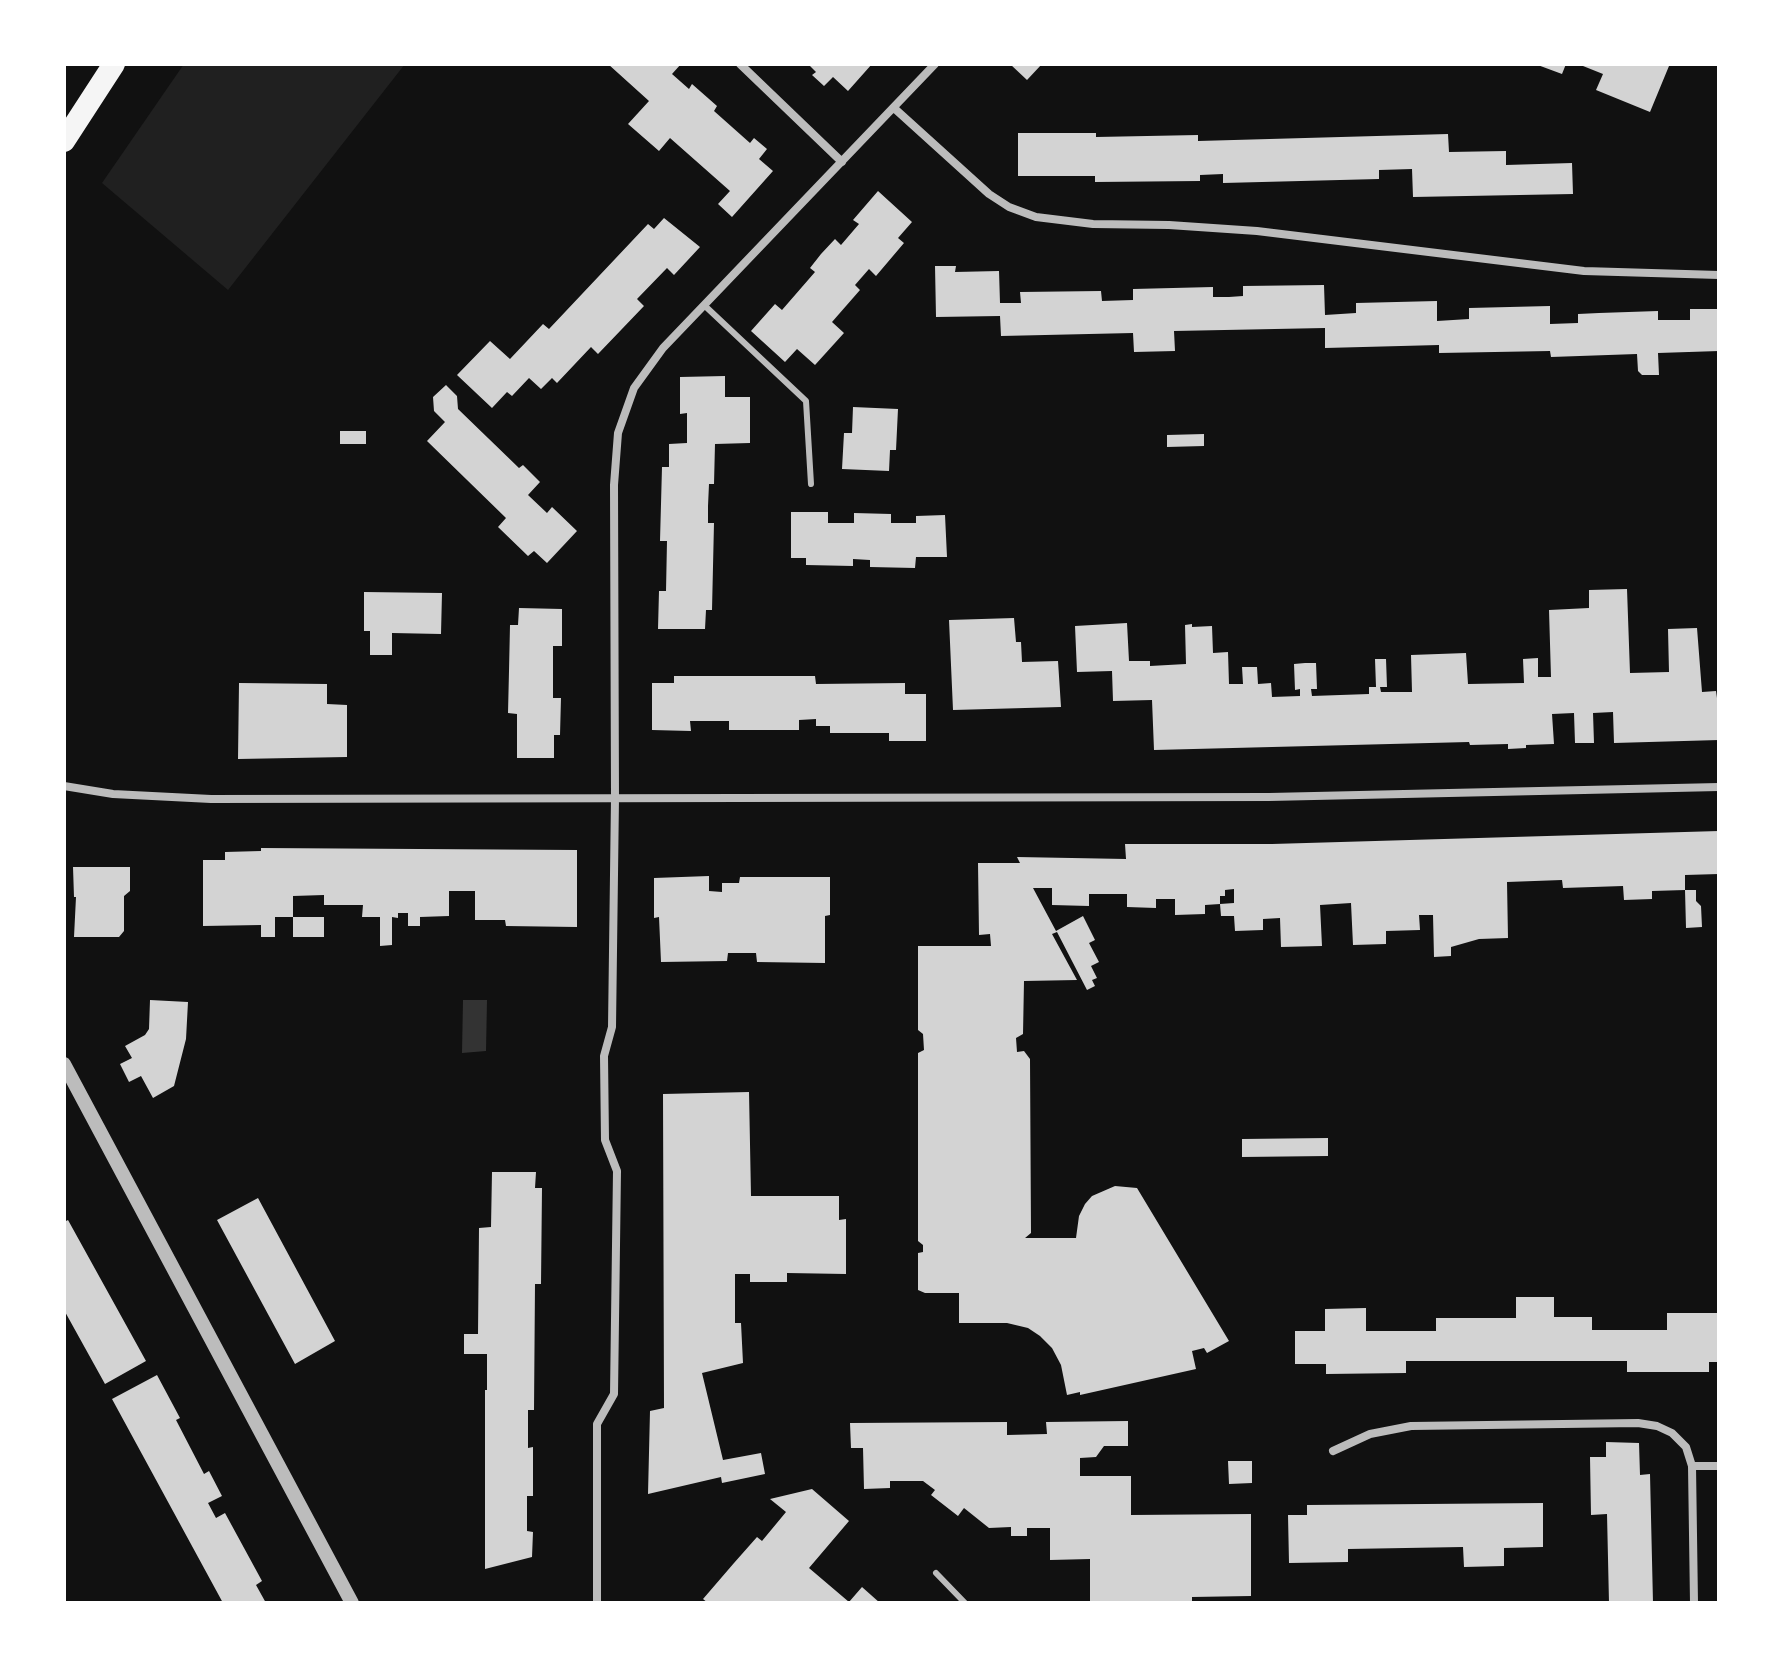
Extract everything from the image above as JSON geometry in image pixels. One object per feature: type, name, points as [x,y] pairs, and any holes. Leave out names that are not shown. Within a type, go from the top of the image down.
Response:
[{"type":"highway","points":[[64,141],[114,64]]},
{"type":"street","points":[[740,64],[842,162]]},
{"type":"street","points":[[597,1603],[597,1424],[614,1394],[617,1171],[605,1140],[604,1056],[612,1027],[614,485],[618,433],[634,388],[647,368],[935,64]]},
{"type":"street","points":[[894,108],[989,194],[1009,207],[1036,217],[1093,224],[1257,231],[1584,271],[1719,275]]},
{"type":"street","points":[[64,786],[113,794],[211,799],[1269,797],[1719,787]]},
{"type":"street","points":[[64,1064],[352,1603]]},
{"type":"street","points":[[1333,1451],[1370,1434],[1411,1426],[1638,1423],[1657,1426],[1672,1433],[1686,1447],[1692,1466],[1694,1603]]},
{"type":"street","points":[[1692,1466],[1719,1466]]},
{"type":"lane","points":[[704,305],[806,401],[811,484]]},
{"type":"lane","points":[[936,1573],[965,1603]]},
{"type":"shaded area","points":[[184,64],[405,64],[228,290],[102,183]]},
{"type":"shaded area","points":[[463,1000],[487,1000],[486,1051],[462,1053]]},
{"type":"building","points":[[608,64],[681,64],[672,74],[689,89],[692,84],[717,106],[714,111],[750,143],[754,138],[767,149],[759,159],[773,171],[732,217],[718,204],[730,191],[670,138],[659,151],[628,124],[649,101]]},
{"type":"building","points":[[808,64],[872,64],[848,91],[833,77],[824,86],[812,75],[816,72]]},
{"type":"building","points":[[1010,64],[1042,64],[1027,80]]},
{"type":"building","points":[[1535,64],[1566,64],[1562,74]]},
{"type":"building","points":[[1578,64],[1669,66],[1650,112],[1596,90],[1603,74]]},
{"type":"building","points":[[1018,133],[1096,133],[1096,137],[1198,135],[1198,141],[1448,134],[1449,152],[1506,151],[1506,165],[1572,163],[1573,194],[1413,197],[1412,169],[1379,170],[1379,179],[1223,183],[1223,174],[1200,175],[1200,181],[1095,182],[1095,176],[1018,176]]},
{"type":"building","points":[[878,191],[912,222],[898,238],[904,243],[876,276],[869,269],[855,285],[860,290],[832,322],[844,333],[815,365],[797,349],[785,362],[751,331],[775,304],[782,310],[815,272],[810,268],[835,239],[841,245],[859,224],[853,220]]},
{"type":"building","points":[[664,218],[700,247],[674,275],[667,268],[637,299],[644,306],[598,354],[591,347],[557,383],[552,378],[541,389],[529,378],[512,396],[507,392],[492,408],[457,375],[490,341],[510,359],[543,324],[549,329],[648,224],[654,229]]},
{"type":"building","points":[[935,266],[956,266],[955,272],[999,271],[1000,303],[1021,303],[1020,292],[1101,291],[1102,301],[1133,300],[1133,289],[1213,287],[1213,297],[1229,297],[1243,296],[1243,286],[1324,285],[1325,315],[1356,313],[1356,303],[1437,301],[1437,321],[1469,319],[1469,308],[1550,306],[1550,324],[1578,323],[1578,314],[1658,311],[1658,320],[1690,320],[1690,309],[1719,309],[1719,351],[1658,353],[1659,375],[1642,375],[1638,371],[1637,354],[1551,357],[1550,351],[1439,353],[1439,345],[1325,348],[1325,328],[1174,331],[1175,351],[1134,352],[1133,333],[1001,336],[1000,316],[936,317]]},
{"type":"building","points":[[725,376],[725,397],[750,397],[750,443],[715,444],[714,484],[709,484],[708,506],[708,523],[714,523],[712,610],[706,610],[705,629],[658,629],[659,591],[666,591],[667,541],[660,541],[662,467],[669,467],[669,444],[687,443],[687,413],[680,414],[680,377]]},
{"type":"building","points":[[446,385],[457,396],[458,409],[519,468],[523,465],[540,482],[528,495],[547,513],[552,507],[577,531],[547,563],[534,551],[528,556],[498,527],[506,518],[427,441],[445,422],[434,411],[433,397]]},
{"type":"building","points":[[853,407],[898,409],[896,450],[890,450],[889,471],[842,469],[844,433],[852,433]]},
{"type":"building","points":[[340,431],[366,431],[366,444],[340,444]]},
{"type":"building","points":[[1204,434],[1204,446],[1167,447],[1167,435]]},
{"type":"building","points":[[791,512],[828,512],[828,523],[854,523],[854,513],[891,514],[891,523],[916,523],[916,516],[945,515],[947,557],[916,557],[915,568],[870,567],[870,560],[853,559],[853,566],[806,565],[806,558],[791,558]]},
{"type":"building","points":[[1627,589],[1630,673],[1669,672],[1668,629],[1697,628],[1702,692],[1716,691],[1719,697],[1719,740],[1614,743],[1613,712],[1593,713],[1594,743],[1575,743],[1574,713],[1552,714],[1554,744],[1526,745],[1526,748],[1508,749],[1508,744],[1470,745],[1469,742],[1154,750],[1152,700],[1113,701],[1112,671],[1077,672],[1075,626],[1127,623],[1129,661],[1150,661],[1150,666],[1186,664],[1185,625],[1192,624],[1192,627],[1212,626],[1213,653],[1228,652],[1229,684],[1243,684],[1242,667],[1257,667],[1258,684],[1271,683],[1272,697],[1300,696],[1300,689],[1295,690],[1294,664],[1305,663],[1316,663],[1317,689],[1311,689],[1312,696],[1369,694],[1369,687],[1376,687],[1375,659],[1386,659],[1387,687],[1380,687],[1381,692],[1412,692],[1411,655],[1466,653],[1468,684],[1524,683],[1523,659],[1538,658],[1538,677],[1551,677],[1549,610],[1589,608],[1589,590]]},
{"type":"building","points":[[364,592],[442,593],[441,634],[392,633],[392,655],[370,655],[370,631],[364,631]]},
{"type":"building","points":[[519,608],[562,609],[562,646],[553,646],[553,698],[561,698],[560,735],[554,735],[554,758],[517,758],[517,714],[508,713],[510,625],[518,625]]},
{"type":"building","points":[[1014,618],[1016,642],[1021,642],[1022,662],[1058,661],[1061,707],[953,710],[949,620]]},
{"type":"building","points":[[674,676],[815,676],[816,684],[905,683],[905,694],[926,694],[926,741],[889,741],[889,733],[830,733],[830,726],[816,726],[816,719],[799,720],[799,730],[729,730],[729,721],[690,721],[691,731],[652,730],[652,683],[674,683]]},
{"type":"building","points":[[239,683],[327,684],[327,704],[347,705],[347,757],[238,759]]},
{"type":"building","points":[[1719,831],[1719,874],[1685,875],[1685,890],[1652,891],[1652,899],[1624,900],[1623,886],[1563,888],[1562,880],[1507,882],[1508,938],[1479,939],[1451,947],[1451,956],[1434,957],[1433,915],[1419,915],[1420,930],[1386,931],[1386,944],[1353,945],[1351,903],[1320,905],[1322,946],[1281,947],[1280,918],[1263,919],[1263,930],[1235,931],[1234,916],[1221,916],[1220,904],[1205,905],[1205,914],[1175,915],[1175,899],[1156,899],[1156,908],[1127,907],[1127,894],[1089,894],[1089,906],[1052,905],[1052,888],[1033,888],[1056,931],[1083,916],[1095,940],[1089,943],[1099,962],[1091,966],[1097,978],[1092,980],[1095,986],[1087,990],[1057,932],[1052,934],[1077,980],[1024,981],[1023,1034],[1016,1038],[1017,1052],[1024,1051],[1030,1059],[1031,1233],[1025,1238],[1076,1238],[1079,1216],[1092,1196],[1115,1186],[1137,1188],[1229,1341],[1207,1353],[1204,1348],[1192,1351],[1196,1369],[1080,1395],[1080,1392],[1067,1395],[1061,1365],[1052,1348],[1040,1336],[1028,1328],[1007,1323],[959,1323],[959,1293],[925,1293],[918,1290],[918,1253],[923,1252],[923,1245],[918,1241],[918,1053],[924,1050],[923,1034],[918,1030],[918,946],[991,946],[990,934],[979,935],[978,863],[1020,863],[1017,857],[1126,859],[1125,844],[1272,844]],"holes":[[[1234,889],[1234,903],[1220,904],[1220,896],[1225,896],[1225,890]]]},
{"type":"building","points":[[261,848],[577,850],[577,927],[506,926],[505,920],[475,920],[475,891],[449,891],[449,916],[420,917],[420,926],[408,926],[408,913],[398,913],[398,918],[392,917],[392,945],[380,946],[380,917],[362,917],[363,905],[324,905],[324,895],[293,896],[293,917],[275,917],[275,937],[261,937],[261,925],[203,926],[203,860],[225,860],[225,852],[261,851]]},
{"type":"building","points":[[73,867],[130,867],[130,891],[124,896],[124,931],[119,937],[74,937],[76,897]]},
{"type":"building","points":[[709,876],[709,891],[722,892],[722,883],[739,883],[740,877],[830,877],[830,915],[825,916],[825,963],[757,962],[756,953],[728,953],[727,961],[661,962],[659,917],[654,918],[654,878]]},
{"type":"building","points":[[1685,890],[1696,890],[1702,927],[1686,928]]},
{"type":"building","points":[[293,917],[324,917],[324,937],[293,937]]},
{"type":"building","points":[[150,1000],[188,1002],[186,1039],[174,1086],[153,1098],[141,1076],[129,1082],[120,1064],[132,1058],[125,1046],[145,1035],[149,1029]]},
{"type":"building","points":[[749,1092],[751,1196],[839,1196],[839,1220],[846,1219],[846,1274],[787,1273],[787,1282],[750,1282],[750,1274],[735,1274],[735,1323],[741,1323],[743,1363],[702,1373],[723,1460],[761,1453],[765,1474],[722,1483],[721,1477],[648,1494],[650,1411],[664,1408],[663,1094]]},
{"type":"building","points":[[1328,1138],[1328,1156],[1242,1157],[1242,1139]]},
{"type":"building","points":[[492,1172],[536,1172],[535,1188],[542,1188],[541,1284],[535,1284],[534,1410],[528,1410],[528,1448],[533,1447],[533,1496],[527,1496],[527,1531],[533,1532],[532,1557],[485,1569],[487,1354],[464,1354],[464,1334],[478,1334],[479,1228],[491,1227]]},
{"type":"building","points":[[258,1198],[335,1341],[295,1364],[217,1220]]},
{"type":"building","points":[[68,1220],[146,1361],[105,1384],[64,1310],[64,1222]]},
{"type":"building","points":[[1516,1297],[1554,1297],[1554,1317],[1592,1317],[1592,1330],[1667,1330],[1667,1313],[1719,1313],[1719,1362],[1709,1362],[1709,1372],[1627,1372],[1627,1361],[1406,1361],[1406,1373],[1326,1374],[1326,1364],[1295,1364],[1295,1331],[1325,1331],[1325,1309],[1366,1308],[1366,1331],[1436,1331],[1436,1318],[1516,1318]]},
{"type":"building","points":[[157,1375],[204,1474],[209,1471],[222,1496],[208,1503],[216,1518],[225,1513],[262,1581],[256,1585],[266,1603],[223,1603],[112,1399]]},
{"type":"building","points":[[1128,1421],[1128,1446],[1104,1446],[1096,1457],[1080,1458],[1080,1476],[1131,1476],[1131,1515],[1251,1514],[1251,1596],[1192,1597],[1192,1603],[1090,1603],[1090,1559],[1050,1560],[1050,1528],[1027,1528],[1027,1536],[1011,1536],[1011,1527],[989,1528],[964,1508],[958,1516],[931,1495],[935,1490],[923,1481],[890,1481],[890,1488],[864,1489],[863,1448],[851,1448],[850,1423],[1007,1422],[1007,1435],[1047,1434],[1046,1422]]},
{"type":"building","points":[[1606,1442],[1639,1443],[1640,1475],[1650,1474],[1653,1603],[1609,1603],[1607,1514],[1591,1515],[1590,1457],[1606,1457]]},
{"type":"building","points":[[1228,1461],[1252,1461],[1252,1483],[1229,1484]]},
{"type":"building","points":[[812,1489],[849,1521],[809,1568],[849,1602],[862,1587],[880,1603],[708,1603],[703,1599],[757,1537],[762,1541],[786,1512],[770,1499]]},
{"type":"building","points":[[1543,1503],[1543,1547],[1504,1548],[1504,1566],[1464,1567],[1463,1547],[1348,1549],[1348,1562],[1289,1563],[1288,1515],[1307,1515],[1307,1505]]}]
